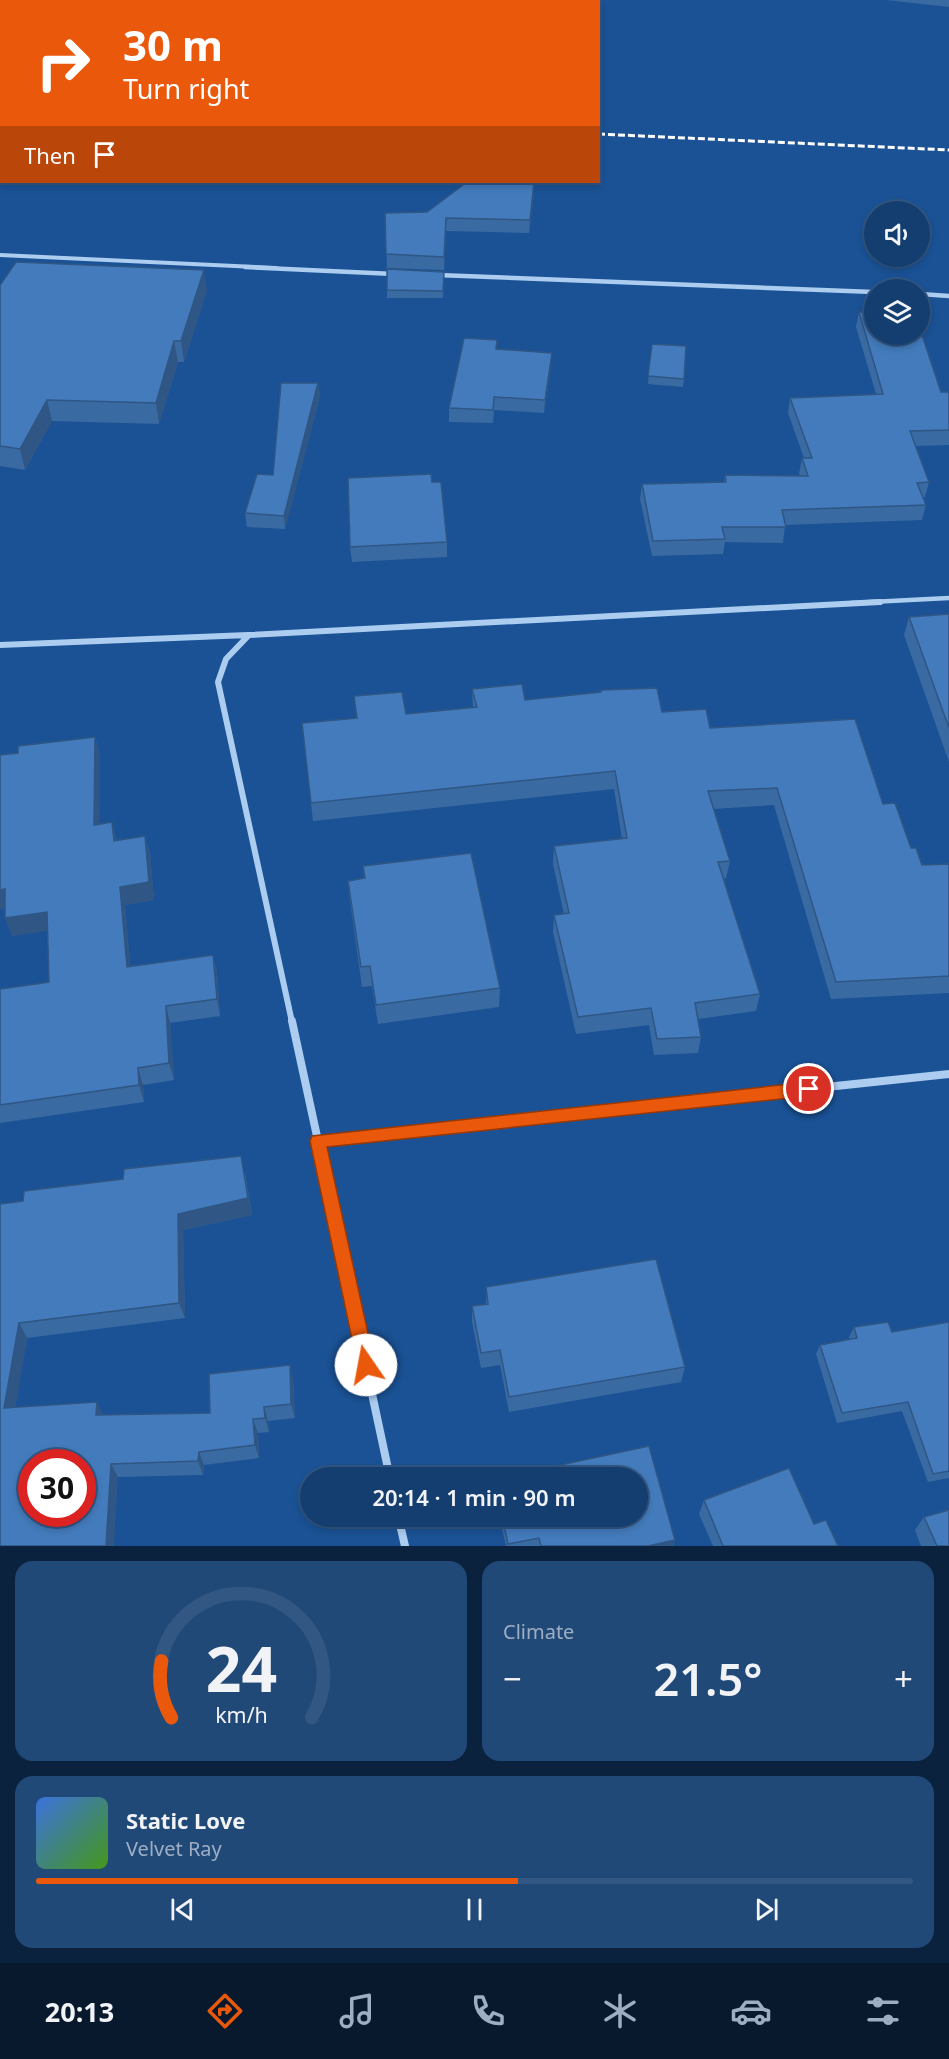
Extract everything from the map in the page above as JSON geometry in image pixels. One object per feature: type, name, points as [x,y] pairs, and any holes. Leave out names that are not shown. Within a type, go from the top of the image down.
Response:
[{"type":"street","points":[[0,255],[396,274]]},
{"type":"street","points":[[432,275],[864,292]]},
{"type":"street","points":[[930,295],[949,296]]},
{"type":"street","points":[[0,645],[249,635],[949,598]]},
{"type":"street","points":[[249,635],[226,659],[218,682],[388,1467]]},
{"type":"street","points":[[318,1141],[949,1074]]},
{"type":"street","points":[[401,1527],[405,1546]]},
{"type":"building","points":[[466,183],[534,183],[530,220],[446,218],[444,257],[386,254],[385,213],[427,212]]},
{"type":"building","points":[[16,262],[204,270],[181,341],[174,341],[156,403],[47,400],[20,449],[0,446],[0,285]]},
{"type":"building","points":[[387,269],[444,272],[443,291],[387,290]]},
{"type":"building","points":[[859,312],[864,312],[864,329]]},
{"type":"building","points":[[464,338],[497,340],[496,349],[552,353],[545,400],[494,397],[493,410],[449,408]]},
{"type":"building","points":[[652,344],[686,346],[684,379],[648,376]]},
{"type":"building","points":[[869,345],[925,345],[941,392],[949,392],[949,430],[910,431],[929,482],[917,483],[926,505],[782,510],[786,527],[722,527],[725,539],[653,541],[642,484],[726,482],[725,475],[808,476],[802,458],[812,458],[790,398],[883,394]]},
{"type":"building","points":[[281,383],[318,383],[284,516],[245,513],[257,474],[273,475]]},
{"type":"building","points":[[431,474],[432,482],[441,482],[447,542],[350,547],[348,478]]},
{"type":"building","points":[[949,614],[949,728],[909,617]]},
{"type":"building","points":[[522,684],[525,700],[601,692],[601,690],[657,688],[662,712],[706,709],[710,728],[855,719],[883,804],[895,803],[911,848],[916,848],[922,865],[949,864],[949,976],[836,982],[777,788],[708,791],[730,861],[718,862],[760,994],[695,1003],[701,1037],[657,1039],[651,1008],[578,1017],[554,915],[569,913],[554,846],[627,838],[615,771],[311,803],[302,723],[357,718],[354,696],[402,692],[406,714],[477,707],[472,689]]},
{"type":"building","points":[[95,737],[94,825],[112,822],[114,841],[145,836],[149,882],[120,887],[127,967],[213,955],[217,999],[166,1006],[169,1063],[138,1068],[139,1085],[0,1105],[0,989],[49,982],[47,912],[5,918],[5,889],[0,890],[0,755],[18,753],[18,746]]},
{"type":"building","points":[[471,853],[500,988],[376,1005],[370,966],[361,967],[348,881],[365,878],[363,866]]},
{"type":"building","points":[[241,1156],[248,1198],[178,1214],[179,1303],[19,1323],[4,1408],[97,1402],[96,1415],[210,1413],[209,1374],[290,1365],[291,1404],[264,1407],[265,1418],[253,1419],[255,1445],[199,1452],[198,1461],[111,1464],[106,1546],[0,1546],[0,1204],[23,1201],[24,1191],[123,1179],[124,1169]]},
{"type":"building","points":[[656,1259],[685,1367],[509,1397],[500,1350],[481,1353],[472,1306],[488,1304],[486,1287]]},
{"type":"building","points":[[888,1322],[892,1332],[949,1322],[949,1471],[933,1474],[908,1402],[842,1413],[820,1345],[857,1338],[854,1327]]},
{"type":"building","points":[[649,1446],[675,1540],[648,1546],[541,1546],[539,1538],[508,1544],[504,1527],[648,1527],[648,1467],[551,1467]]},
{"type":"building","points":[[789,1468],[814,1524],[826,1520],[838,1546],[723,1546],[704,1500]]},
{"type":"building","points":[[949,1510],[949,1546],[937,1546],[924,1517]]},
{"type":"railway","points":[[600,134],[949,150]]},
{"type":"route","points":[[366,1365],[318,1141],[809,1089]]}]
